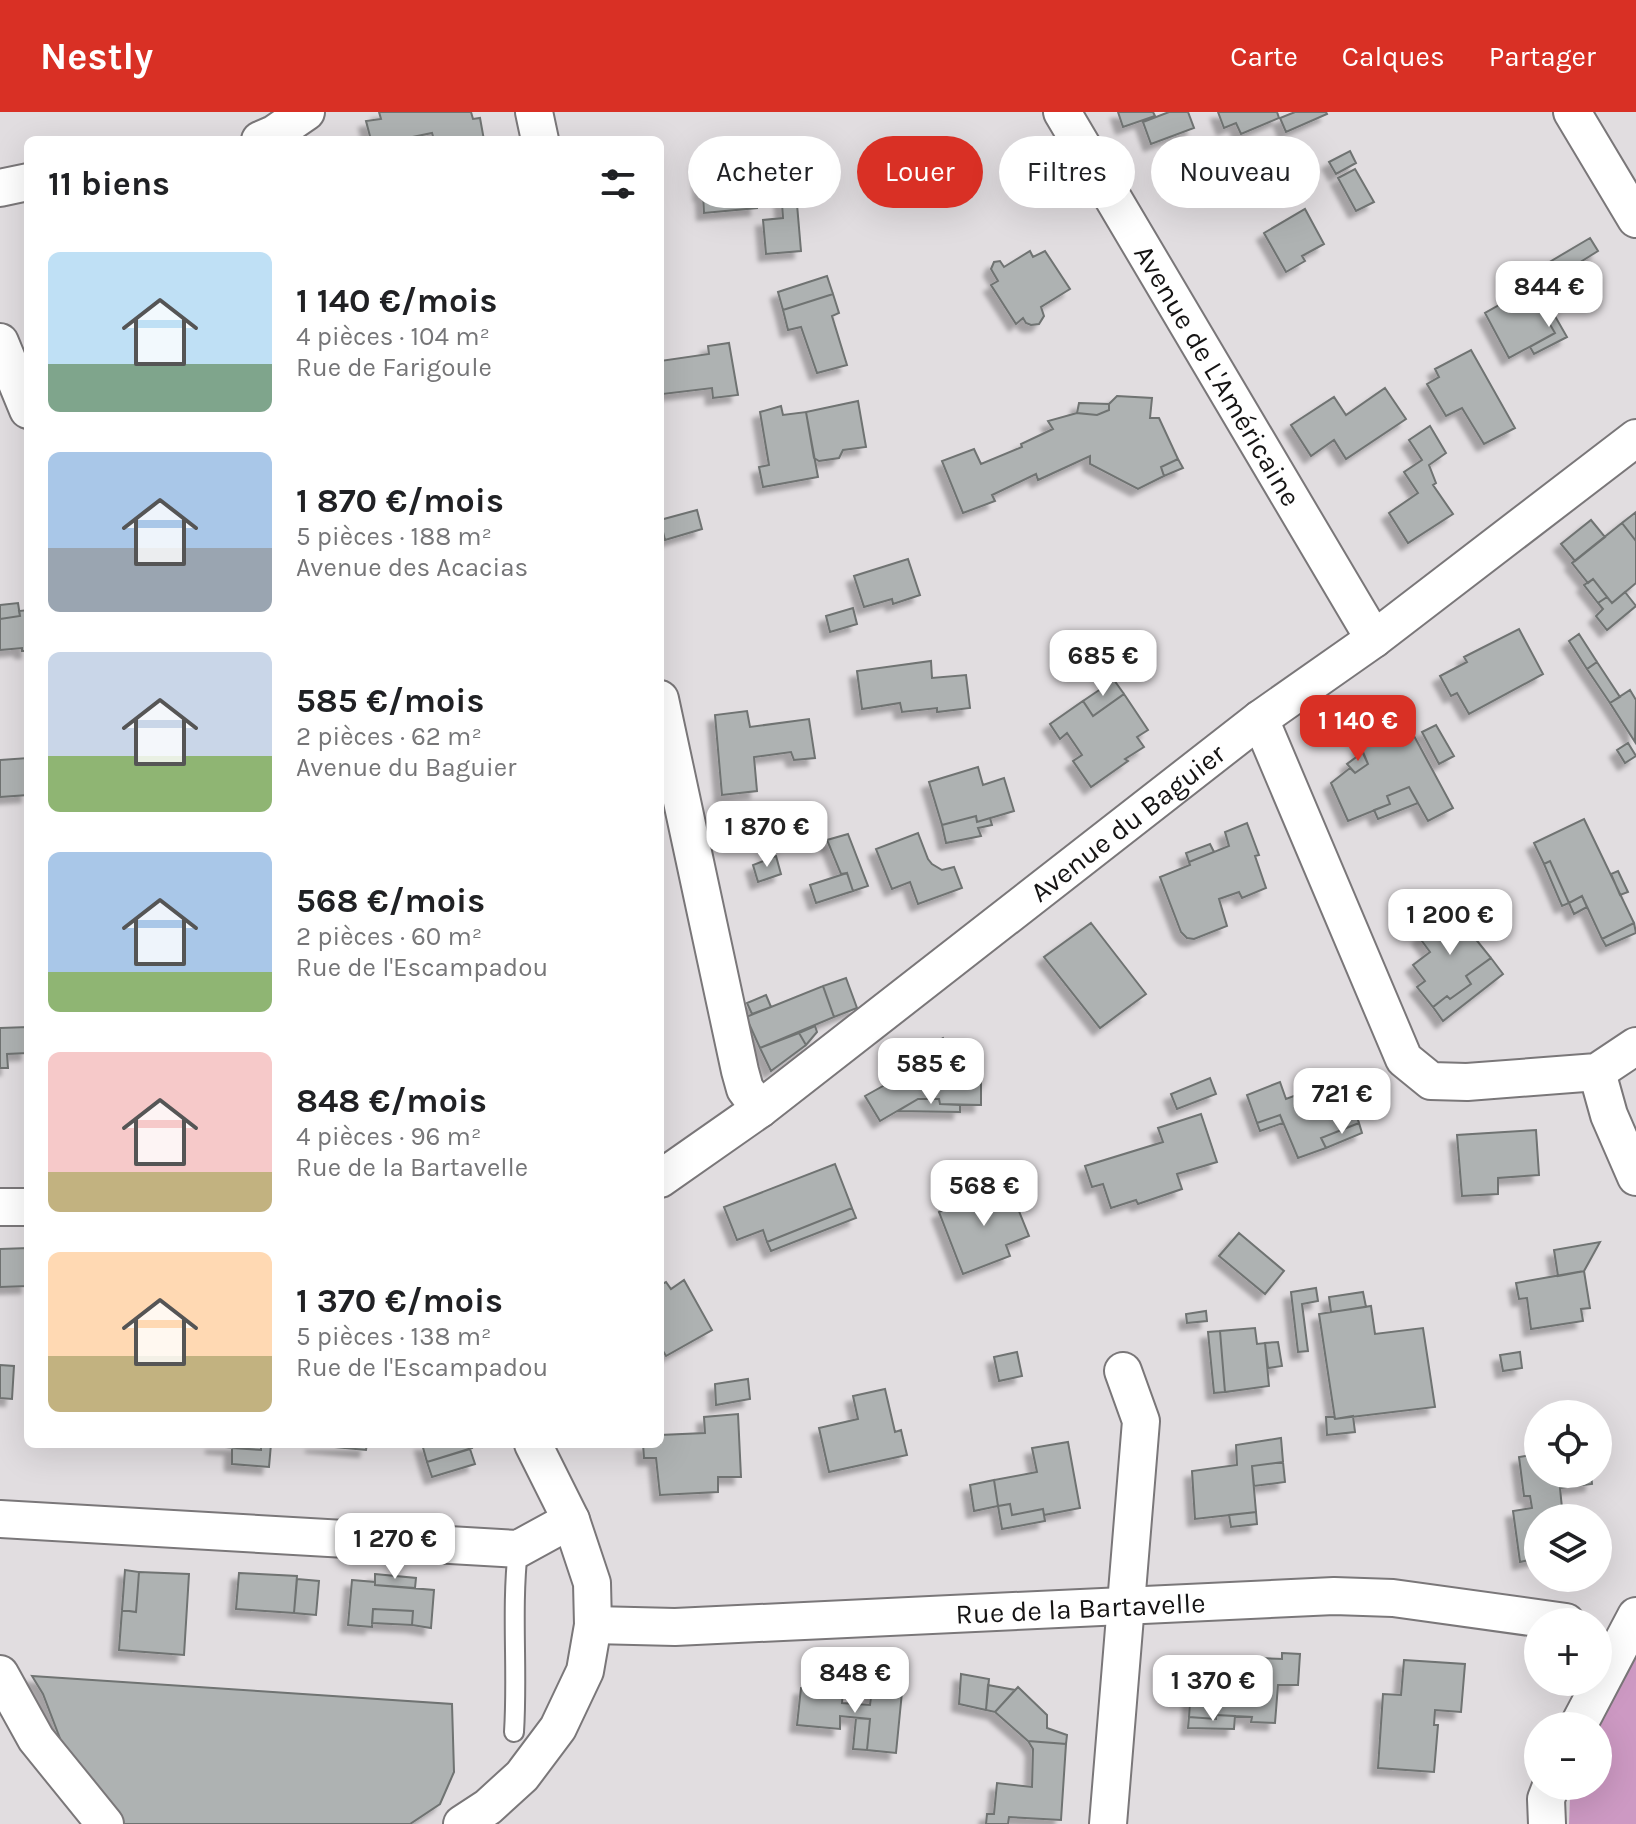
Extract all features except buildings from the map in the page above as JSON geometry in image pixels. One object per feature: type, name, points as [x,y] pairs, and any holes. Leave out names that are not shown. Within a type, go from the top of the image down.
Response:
[{"type":"street","points":[[269,136],[306,112]]},
{"type":"street","points":[[534,112],[539,136]]},
{"type":"street","name":"Avenue de L'Américaine","points":[[1062,112],[1374,639]]},
{"type":"street","points":[[1572,112],[1636,219]]},
{"type":"street","points":[[0,188],[24,183]]},
{"type":"street","points":[[0,342],[24,400]]},
{"type":"street","name":"Avenue du Baguier","points":[[664,1176],[760,1109],[1260,719],[1374,639],[1636,438]]},
{"type":"street","points":[[664,718],[740,1071],[745,1089],[760,1109]]},
{"type":"street","points":[[1260,719],[1404,1059],[1431,1081],[1467,1082],[1597,1072],[1636,1046]]},
{"type":"street","points":[[1597,1072],[1609,1115],[1636,1177]]},
{"type":"street","points":[[0,1207],[24,1207]]},
{"type":"street","points":[[1108,1824],[1141,1421],[1123,1371]]},
{"type":"street","points":[[462,1824],[488,1807],[522,1776],[558,1728],[585,1671],[593,1625],[592,1583],[571,1520],[535,1448]]},
{"type":"street","points":[[0,1519],[518,1549],[571,1520]]},
{"type":"street","name":"Rue de la Bartavelle","points":[[593,1625],[675,1627],[1334,1596],[1393,1598],[1524,1616]]},
{"type":"street","points":[[1584,1712],[1620,1626]]},
{"type":"street","points":[[0,1674],[36,1739],[105,1824]]},
{"type":"street","points":[[1546,1800],[1547,1824]]},
{"type":"lane","points":[[514,1732],[515,1575],[518,1549]]},
{"type":"shaded area","points":[[1636,1647],[1636,1824],[1569,1824],[1570,1800],[1612,1800],[1612,1712],[1605,1712]]}]
